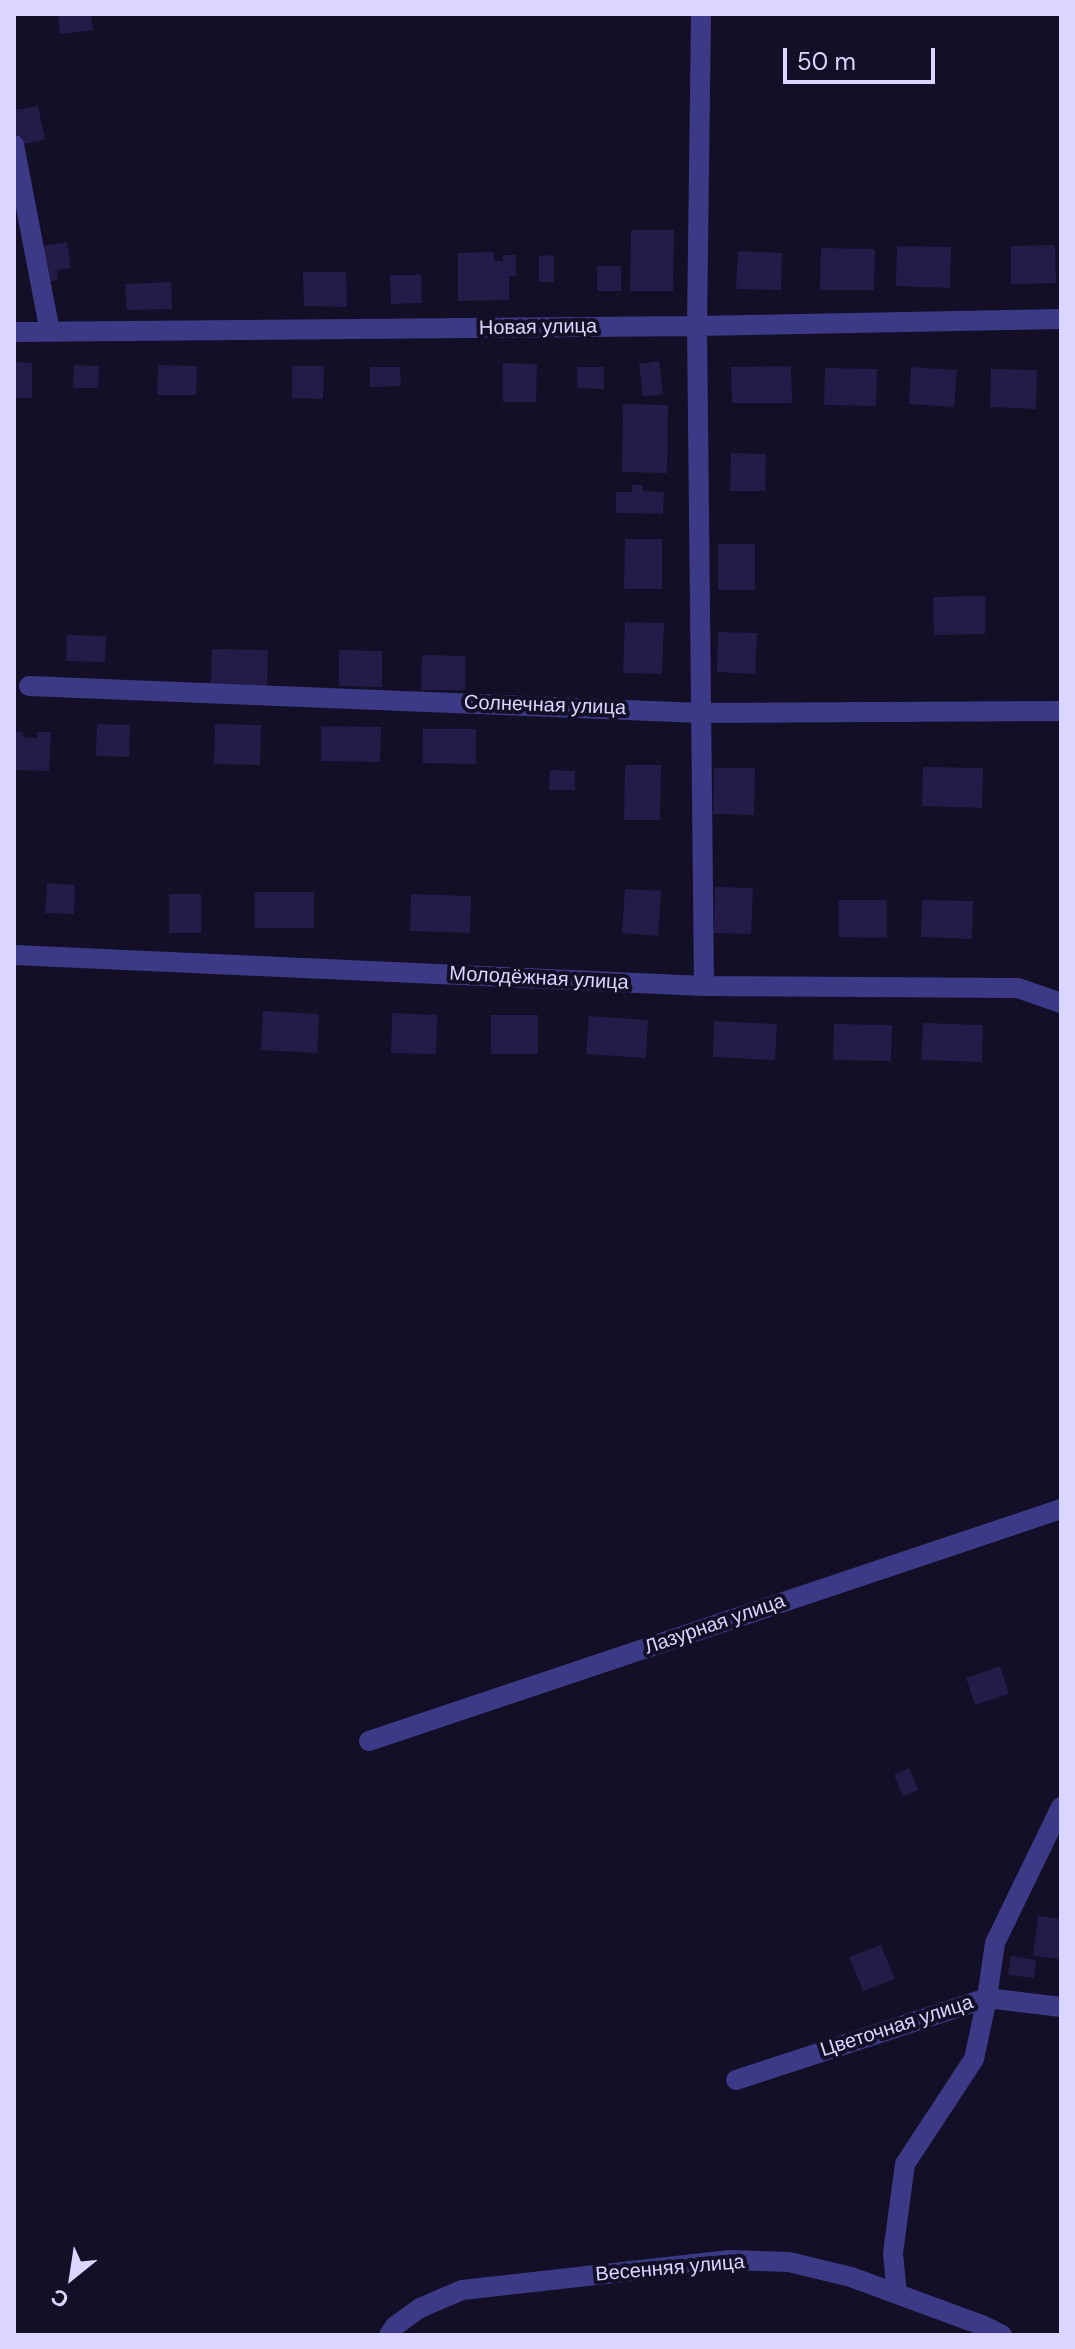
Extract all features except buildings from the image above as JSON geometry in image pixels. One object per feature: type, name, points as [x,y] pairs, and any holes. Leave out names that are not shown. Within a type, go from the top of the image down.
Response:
[{"type":"street","points":[[701,14],[697,326],[704,986]]},
{"type":"street","points":[[14,145],[50,332]]},
{"type":"street","name":"Новая улица","points":[[14,332],[697,326],[1061,319]]},
{"type":"street","name":"Солнечная улица","points":[[29,686],[701,713],[1061,711]]},
{"type":"street","name":"Молодёжная улица","points":[[14,955],[704,986],[1018,988],[1061,1003]]},
{"type":"street","name":"Лазурная улица","points":[[369,1741],[1061,1509]]},
{"type":"street","points":[[897,2294],[893,2253],[905,2164],[974,2059],[995,1943],[1061,1807]]},
{"type":"street","name":"Цветочная улица","points":[[736,2080],[987,1998],[1061,2007]]},
{"type":"street","name":"Весенняя улица","points":[[389,2335],[395,2326],[420,2308],[462,2290],[730,2260],[789,2262],[851,2277],[1002,2335]]}]
